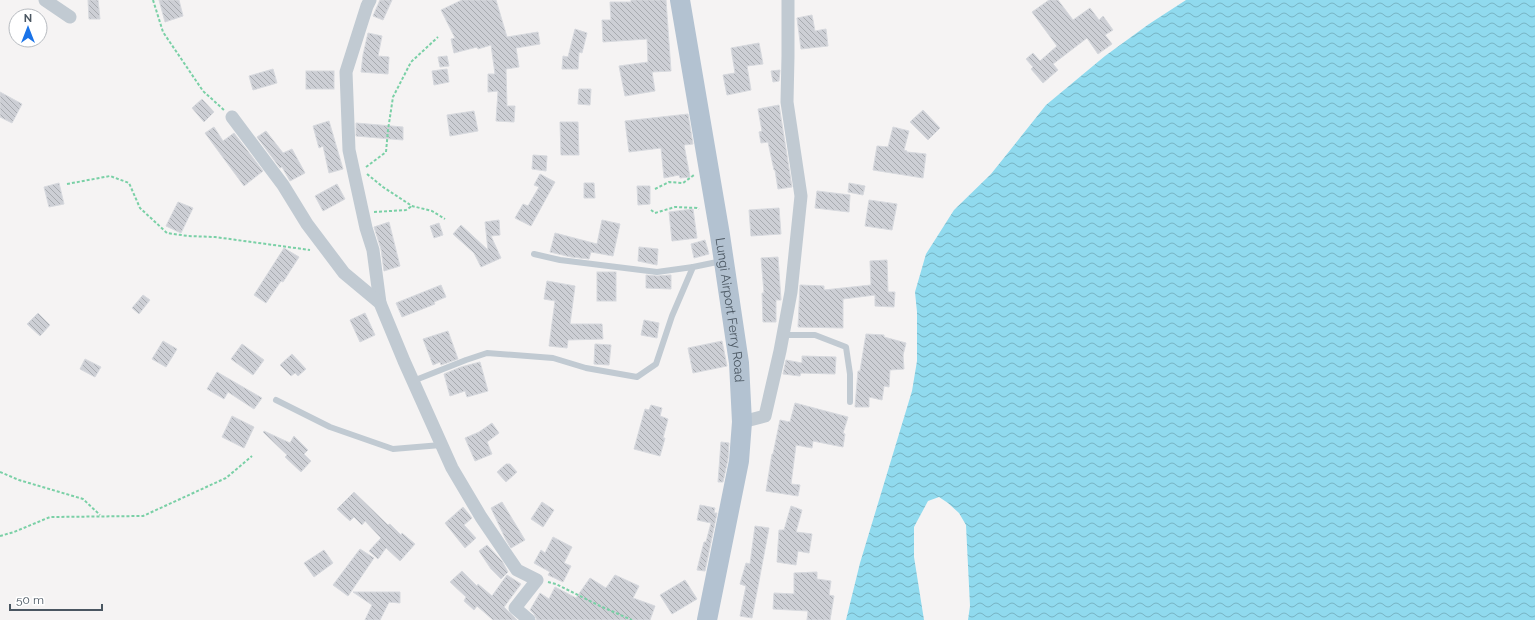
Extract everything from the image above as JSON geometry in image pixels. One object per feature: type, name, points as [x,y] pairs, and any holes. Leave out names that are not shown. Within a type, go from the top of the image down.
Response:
[{"type":"main road","name":"Lungi Airport Ferry Road","points":[[680,0],[739,363],[742,422],[739,461],[706,619]]},
{"type":"street","points":[[45,0],[70,17]]},
{"type":"street","points":[[370,0],[346,72],[350,150],[363,212],[373,250],[380,303],[413,382],[452,468],[481,517],[518,570],[537,580],[515,608],[528,620]]},
{"type":"street","points":[[742,422],[765,416],[791,292],[801,196],[787,102],[788,0]]},
{"type":"street","points":[[232,117],[283,185],[307,224],[344,273],[380,303]]},
{"type":"lane","points":[[534,254],[560,260],[657,272],[693,268],[723,260]]},
{"type":"lane","points":[[413,382],[466,360],[488,353],[552,358],[586,368],[637,377],[656,364],[672,316],[693,268]]},
{"type":"lane","points":[[783,336],[815,336],[846,347],[850,374],[850,402]]},
{"type":"lane","points":[[276,400],[330,427],[393,450],[442,445]]},
{"type":"path","points":[[153,0],[164,32],[203,91],[232,117]]},
{"type":"path","points":[[438,37],[411,62],[393,96],[386,152],[362,170],[382,187],[412,206],[432,211],[445,219]]},
{"type":"path","points":[[655,189],[669,182],[683,183],[694,175],[708,170]]},
{"type":"path","points":[[67,184],[110,176],[129,183],[140,208],[167,234],[215,237],[329,253]]},
{"type":"path","points":[[363,212],[406,210],[412,206]]},
{"type":"path","points":[[651,210],[655,212],[675,207],[697,208],[703,212]]},
{"type":"path","points":[[0,536],[14,532],[50,517],[143,516],[226,478],[252,456]]},
{"type":"path","points":[[0,472],[19,480],[83,499],[101,516]]},
{"type":"path","points":[[537,580],[556,584],[632,620]]},
{"type":"water","points":[[1186,0],[1535,0],[1535,620],[968,620],[970,606],[966,525],[959,513],[939,497],[928,501],[914,527],[914,557],[924,620],[846,620],[860,563],[912,391],[917,361],[917,312],[915,292],[926,254],[954,210],[991,174],[1046,105],[1105,56],[1149,24]]},
{"type":"building","points":[[88,0],[98,0],[100,19],[89,19]]},
{"type":"building","points":[[159,0],[179,0],[183,16],[165,22]]},
{"type":"building","points":[[380,0],[392,0],[383,20],[373,16]]},
{"type":"building","points":[[462,0],[496,0],[507,37],[538,32],[540,44],[516,48],[519,67],[506,69],[507,106],[515,106],[514,122],[496,121],[498,91],[488,92],[488,74],[495,74],[491,45],[454,53],[451,39],[455,38],[441,10]]},
{"type":"building","points":[[631,0],[666,0],[671,71],[652,72],[655,91],[625,96],[619,66],[648,62],[647,39],[603,42],[602,20],[611,20],[610,2],[631,2]]},
{"type":"building","points":[[1049,0],[1058,0],[1073,20],[1090,8],[1099,20],[1103,16],[1113,30],[1105,35],[1112,44],[1098,54],[1087,38],[1053,64],[1058,70],[1043,83],[1031,69],[1033,67],[1026,59],[1033,53],[1040,61],[1057,46],[1032,12]]},
{"type":"building","points":[[812,15],[815,31],[826,29],[828,46],[801,49],[797,18]]},
{"type":"building","points":[[575,29],[587,33],[582,53],[579,52],[578,69],[562,69],[563,56],[568,57]]},
{"type":"building","points":[[368,33],[382,36],[378,56],[389,57],[388,74],[361,72]]},
{"type":"building","points":[[759,43],[763,64],[747,66],[751,90],[727,95],[723,75],[735,73],[731,48]]},
{"type":"building","points":[[447,56],[449,66],[440,67],[438,57]]},
{"type":"building","points":[[273,69],[277,83],[253,90],[249,76]]},
{"type":"building","points":[[447,69],[449,82],[434,85],[432,71]]},
{"type":"building","points":[[780,70],[779,81],[773,82],[771,71]]},
{"type":"building","points":[[306,71],[334,71],[334,89],[306,89]]},
{"type":"building","points":[[579,89],[591,89],[590,105],[578,104]]},
{"type":"building","points":[[0,92],[22,104],[12,123],[0,117]]},
{"type":"building","points":[[202,99],[214,112],[204,122],[192,108]]},
{"type":"building","points":[[779,105],[792,187],[778,189],[768,142],[761,143],[759,132],[762,131],[758,109]]},
{"type":"building","points":[[923,110],[940,128],[928,140],[910,122]]},
{"type":"building","points":[[474,111],[478,131],[450,136],[447,115]]},
{"type":"building","points":[[688,114],[693,144],[684,145],[690,177],[680,178],[679,175],[664,178],[661,148],[629,152],[625,121]]},
{"type":"building","points":[[329,121],[343,169],[329,173],[323,146],[319,148],[313,126]]},
{"type":"building","points":[[560,122],[578,122],[579,155],[561,155]]},
{"type":"building","points":[[356,123],[403,127],[403,140],[356,136]]},
{"type":"building","points":[[214,127],[223,141],[234,133],[263,171],[244,186],[205,133]]},
{"type":"building","points":[[893,127],[909,131],[904,150],[907,152],[926,154],[923,178],[873,170],[877,146],[888,147]]},
{"type":"building","points":[[266,131],[283,153],[292,149],[305,173],[290,181],[282,167],[280,168],[257,137]]},
{"type":"building","points":[[533,155],[547,156],[546,171],[532,169]]},
{"type":"building","points":[[540,174],[555,182],[531,226],[515,218],[523,204],[528,206],[539,187],[534,185]]},
{"type":"building","points":[[59,183],[64,204],[49,207],[44,187]]},
{"type":"building","points":[[584,183],[594,183],[595,198],[584,198]]},
{"type":"building","points":[[849,183],[865,186],[863,195],[848,192]]},
{"type":"building","points":[[337,184],[345,199],[323,211],[315,196]]},
{"type":"building","points":[[637,186],[650,186],[650,204],[638,205]]},
{"type":"building","points":[[817,191],[850,195],[849,212],[815,208]]},
{"type":"building","points":[[869,200],[897,204],[892,230],[865,226]]},
{"type":"building","points":[[178,202],[193,208],[181,233],[166,226]]},
{"type":"building","points":[[779,208],[781,234],[751,236],[749,210]]},
{"type":"building","points":[[693,209],[697,238],[672,241],[669,212]]},
{"type":"building","points":[[499,220],[500,235],[491,236],[501,258],[481,267],[474,253],[453,234],[461,225],[488,250],[485,222]]},
{"type":"building","points":[[602,220],[620,224],[613,256],[591,252],[589,259],[571,257],[550,252],[555,233],[597,244]]},
{"type":"building","points":[[389,222],[400,266],[384,271],[381,249],[374,227]]},
{"type":"building","points":[[439,223],[443,235],[434,238],[430,226]]},
{"type":"building","points":[[705,240],[709,254],[694,258],[691,244]]},
{"type":"building","points":[[639,247],[658,249],[657,265],[638,261]]},
{"type":"building","points":[[284,248],[299,257],[283,282],[281,281],[266,303],[254,295]]},
{"type":"building","points":[[778,257],[781,300],[776,300],[776,322],[763,322],[762,293],[764,293],[761,258]]},
{"type":"building","points":[[887,260],[888,292],[895,292],[894,307],[875,306],[875,295],[843,299],[843,328],[798,327],[800,285],[824,286],[824,290],[871,285],[870,261]]},
{"type":"building","points":[[597,272],[616,272],[616,301],[597,301]]},
{"type":"building","points":[[646,275],[671,275],[671,289],[646,288]]},
{"type":"building","points":[[547,281],[575,286],[570,324],[602,324],[603,339],[568,340],[567,348],[549,346],[555,301],[544,299]]},
{"type":"building","points":[[441,285],[446,297],[434,302],[435,304],[402,317],[396,303]]},
{"type":"building","points":[[143,295],[150,300],[139,314],[132,308]]},
{"type":"building","points":[[38,313],[50,325],[40,336],[27,324]]},
{"type":"building","points":[[365,313],[375,335],[360,342],[350,320]]},
{"type":"building","points":[[644,320],[659,323],[657,338],[641,335]]},
{"type":"building","points":[[448,331],[458,359],[441,365],[440,362],[433,365],[423,339]]},
{"type":"building","points":[[866,334],[884,335],[884,337],[906,343],[903,355],[904,369],[890,370],[889,387],[884,386],[882,400],[869,397],[869,407],[855,407],[858,371],[860,371]]},
{"type":"building","points":[[163,341],[177,349],[166,367],[152,359]]},
{"type":"building","points":[[722,341],[727,366],[693,373],[688,348]]},
{"type":"building","points":[[242,344],[264,360],[253,375],[231,359]]},
{"type":"building","points":[[595,344],[611,345],[609,365],[594,364]]},
{"type":"building","points":[[292,354],[306,369],[298,376],[295,373],[291,376],[280,365]]},
{"type":"building","points":[[802,356],[836,357],[835,374],[801,373],[800,376],[783,374],[786,360],[802,363]]},
{"type":"building","points":[[85,359],[101,367],[95,377],[80,369]]},
{"type":"building","points":[[480,362],[488,391],[467,397],[465,391],[450,396],[444,374],[461,367]]},
{"type":"building","points":[[217,372],[262,398],[254,409],[228,392],[224,399],[207,389]]},
{"type":"building","points":[[795,403],[848,417],[843,433],[845,434],[843,447],[813,441],[812,448],[796,445],[791,484],[800,485],[798,496],[766,491],[772,454],[780,420],[790,422]]},
{"type":"building","points":[[651,405],[662,408],[660,416],[668,419],[660,456],[634,449],[645,409],[649,410]]},
{"type":"building","points":[[232,416],[254,427],[244,448],[222,437]]},
{"type":"building","points":[[492,423],[499,433],[487,442],[492,454],[475,461],[465,438],[479,432]]},
{"type":"building","points":[[264,431],[290,443],[294,436],[308,450],[304,454],[311,461],[301,472],[285,457],[287,455],[263,432]]},
{"type":"building","points":[[721,442],[729,443],[728,459],[723,482],[718,482]]},
{"type":"building","points":[[506,464],[510,464],[517,472],[506,482],[497,472]]},
{"type":"building","points":[[354,492],[388,525],[390,524],[401,535],[402,533],[415,544],[400,561],[386,548],[378,559],[369,551],[381,538],[365,521],[362,525],[354,517],[350,521],[337,509]]},
{"type":"building","points":[[502,502],[525,540],[511,548],[491,508]]},
{"type":"building","points":[[542,502],[554,510],[543,527],[531,519]]},
{"type":"building","points":[[700,505],[715,508],[714,513],[717,513],[705,571],[697,570],[704,542],[706,542],[711,523],[697,520]]},
{"type":"building","points":[[791,506],[802,510],[796,532],[812,534],[809,553],[798,551],[796,565],[777,562],[779,530],[784,530]]},
{"type":"building","points":[[463,507],[472,518],[464,525],[476,538],[465,548],[445,523]]},
{"type":"building","points":[[755,526],[769,528],[752,618],[740,616],[746,586],[740,584],[746,563],[750,564]]},
{"type":"building","points":[[553,537],[572,547],[564,563],[571,566],[563,582],[548,575],[550,572],[534,563],[541,550],[545,553]]},
{"type":"building","points":[[487,545],[502,561],[508,572],[501,579],[491,569],[479,551]]},
{"type":"building","points":[[360,549],[374,558],[348,596],[333,585]]},
{"type":"building","points":[[324,550],[333,563],[314,577],[304,563]]},
{"type":"building","points":[[462,571],[477,586],[478,584],[492,596],[507,575],[521,584],[504,607],[517,620],[493,620],[477,606],[474,610],[464,601],[466,597],[450,582]]},
{"type":"building","points":[[817,572],[817,579],[831,581],[829,595],[834,596],[830,620],[807,620],[808,611],[773,609],[774,593],[794,594],[794,573]]},
{"type":"building","points":[[615,575],[639,586],[633,598],[655,606],[650,620],[537,620],[530,610],[540,593],[549,599],[555,587],[576,598],[590,578],[606,588]]},
{"type":"building","points":[[685,580],[697,599],[672,614],[660,595]]},
{"type":"building","points":[[353,592],[400,592],[400,603],[389,602],[380,620],[365,620],[372,605]]}]
